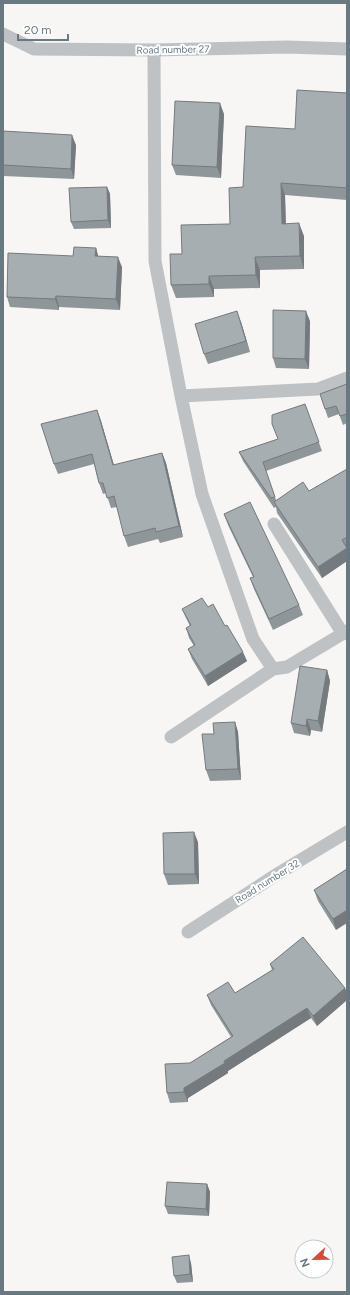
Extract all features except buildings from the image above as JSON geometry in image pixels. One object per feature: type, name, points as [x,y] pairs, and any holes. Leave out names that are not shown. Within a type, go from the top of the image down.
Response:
[{"type":"street","name":"Road number 27","points":[[3,34],[34,49],[154,50],[287,47],[347,49]]},
{"type":"street","points":[[154,50],[155,261],[181,396],[202,494],[253,639],[273,669]]},
{"type":"street","points":[[181,396],[318,388],[347,378]]},
{"type":"street","points":[[171,737],[273,669],[287,667],[345,632],[274,524]]},
{"type":"street","name":"Road number 32","points":[[188,932],[279,873],[347,832]]}]
